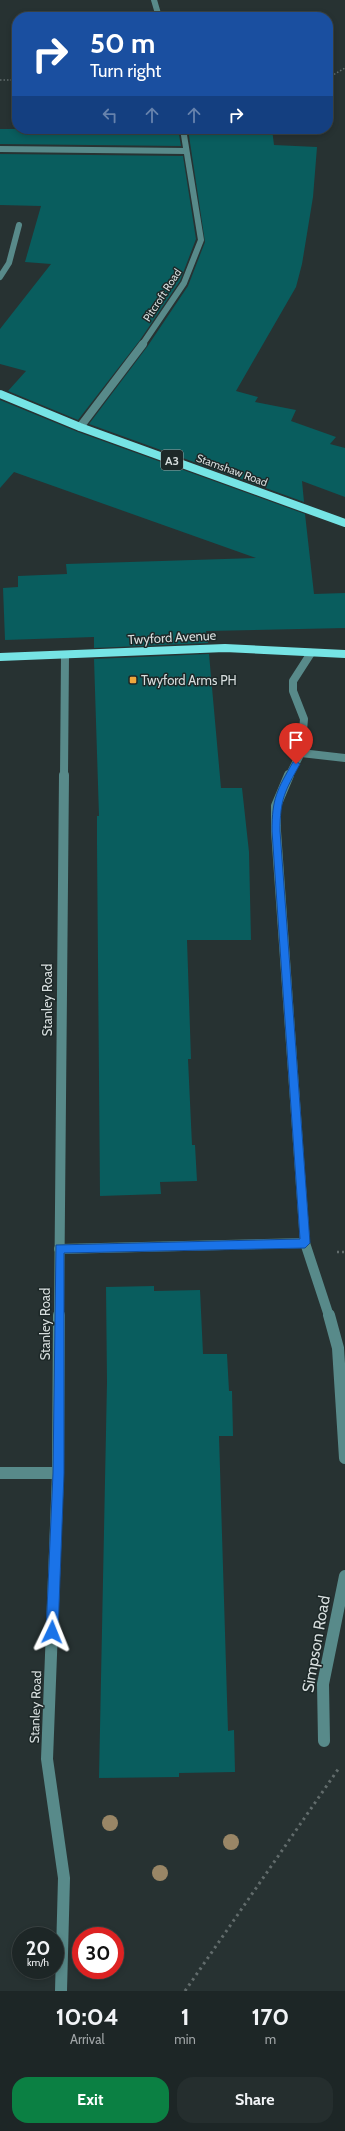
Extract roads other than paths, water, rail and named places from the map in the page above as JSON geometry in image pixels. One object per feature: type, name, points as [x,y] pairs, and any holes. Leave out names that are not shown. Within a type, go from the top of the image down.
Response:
[{"type":"main road","name":"Stamshaw Road","points":[[0,394],[80,428],[345,523]]},
{"type":"main road","name":"Twyford Avenue","points":[[0,657],[225,648],[345,654]]},
{"type":"street","points":[[154,0],[158,12]]},
{"type":"street","name":"Pitcroft Road","points":[[80,428],[97,408],[185,284],[193,267],[201,240],[184,134]]},
{"type":"street","points":[[0,149],[186,150]]},
{"type":"street","points":[[0,277],[9,263],[20,225]]},
{"type":"street","points":[[311,653],[293,681],[293,691],[304,719],[301,753],[281,791],[276,806],[276,831],[305,1243],[325,1299],[338,1348],[345,1458]]},
{"type":"street","name":"Stanley Road","points":[[62,1991],[64,1878],[47,1758],[58,1473],[65,655]]},
{"type":"street","points":[[301,753],[345,758]]},
{"type":"street","points":[[59,1249],[305,1243]]},
{"type":"street","points":[[0,1473],[58,1473]]},
{"type":"street","name":"Simpson Road","points":[[324,1741],[323,1684],[345,1576]]},
{"type":"place","name":"Twyford Arms PH","points":[[133,680]]}]
